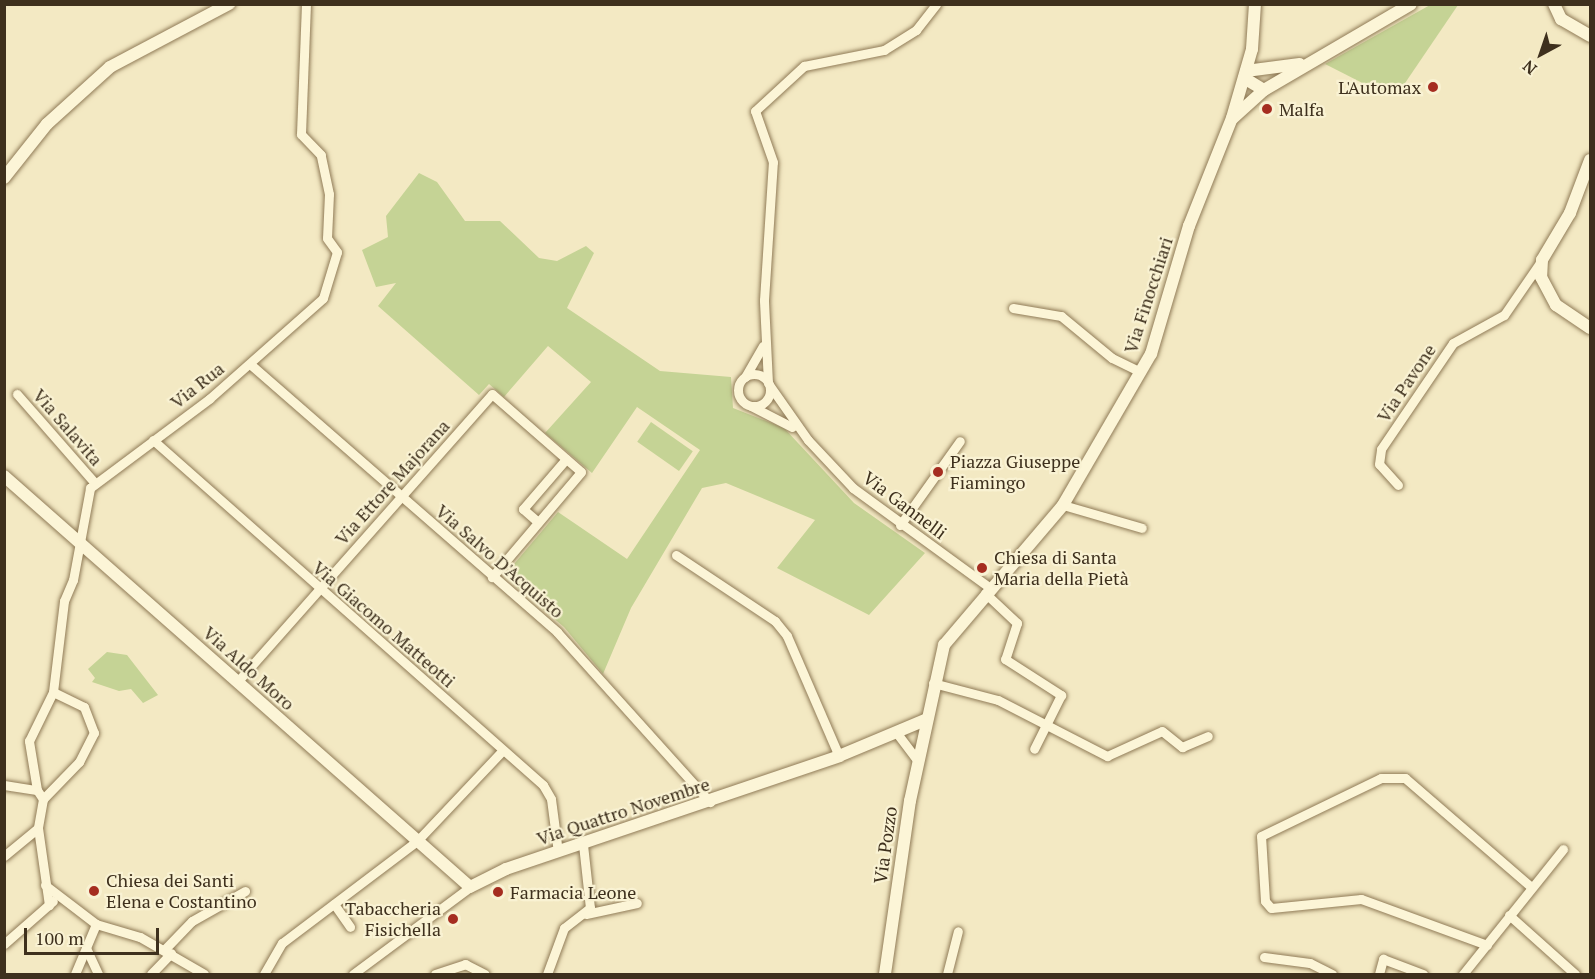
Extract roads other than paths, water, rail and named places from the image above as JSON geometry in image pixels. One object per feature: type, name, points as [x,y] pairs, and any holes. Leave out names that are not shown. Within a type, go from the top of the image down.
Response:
[{"type":"street","points":[[4,178],[47,124],[110,67],[229,4]]},
{"type":"street","name":"Via Rua","points":[[95,483],[250,364],[322,298],[337,252],[327,238],[329,194],[321,155],[301,134],[306,4]]},
{"type":"street","points":[[765,331],[760,359],[739,388],[747,404],[764,403],[769,384],[765,331],[773,162],[754,117],[804,66],[894,45],[916,30],[936,4]]},
{"type":"street","name":"Via Finocchiari","points":[[925,720],[944,645],[987,591],[1063,505],[1141,372],[1156,340],[1189,226],[1232,118],[1245,74],[1256,4]]},
{"type":"street","points":[[1232,118],[1264,90],[1411,4]]},
{"type":"street","points":[[1554,4],[1561,19],[1590,36]]},
{"type":"street","points":[[1245,74],[1290,68],[1315,59]]},
{"type":"street","points":[[1245,74],[1264,90]]},
{"type":"street","points":[[1570,213],[1590,160]]},
{"type":"street","points":[[1590,185],[1542,260],[1548,297],[1590,328]]},
{"type":"street","name":"Via Pavone","points":[[1398,485],[1379,464],[1380,449],[1453,343],[1504,315],[1542,260]]},
{"type":"street","points":[[1013,308],[1061,316],[1112,358],[1141,372]]},
{"type":"street","name":"Via Salvo D'Acquisto","points":[[250,364],[557,632],[710,802]]},
{"type":"street","points":[[745,377],[760,375],[769,384]]},
{"type":"street","name":"Via Gannelli","points":[[769,384],[808,440]]},
{"type":"street","name":"Via Salavita","points":[[17,394],[95,483]]},
{"type":"street","name":"Via Ettore Majorana","points":[[238,681],[492,394],[581,472],[538,522]]},
{"type":"street","name":"Via Gannelli","points":[[747,404],[786,421],[808,440],[853,488],[987,591],[1017,623],[1005,659],[1061,695],[1042,723]]},
{"type":"street","name":"Via Giacomo Matteotti","points":[[153,440],[319,590],[548,791],[558,852]]},
{"type":"street","points":[[900,525],[960,441]]},
{"type":"street","points":[[492,576],[538,522],[523,508],[566,459]]},
{"type":"street","name":"Via Aldo Moro","points":[[4,476],[470,887]]},
{"type":"street","points":[[43,800],[37,790],[29,741],[53,692],[64,602],[80,542],[86,496],[95,483]]},
{"type":"street","points":[[1063,505],[1142,528]]},
{"type":"street","points":[[676,555],[781,628],[839,756]]},
{"type":"street","points":[[933,683],[998,700],[1107,756],[1162,731],[1182,747],[1208,736]]},
{"type":"street","points":[[49,905],[38,828],[43,800],[79,762],[93,733],[84,707],[53,692]]},
{"type":"street","name":"Via Quattro Novembre","points":[[358,973],[470,887],[558,852],[710,802],[839,756],[925,720]]},
{"type":"street","name":"Via Pozzo","points":[[885,975],[925,720]]},
{"type":"street","points":[[1034,749],[1042,723]]},
{"type":"street","points":[[896,732],[918,761]]},
{"type":"street","points":[[264,975],[282,943],[417,841],[504,750]]},
{"type":"street","points":[[1487,945],[1361,899],[1271,909],[1265,901],[1261,836],[1381,778],[1405,777],[1530,886]]},
{"type":"street","points":[[4,784],[37,790]]},
{"type":"street","points":[[4,856],[38,828]]},
{"type":"street","points":[[583,845],[586,914]]},
{"type":"street","points":[[1463,975],[1530,886],[1563,849]]},
{"type":"street","points":[[45,885],[96,924],[168,952],[204,975]]},
{"type":"street","points":[[152,975],[192,921],[244,891]]},
{"type":"street","points":[[6,938],[60,895]]},
{"type":"street","points":[[547,975],[564,928],[586,914],[637,903]]},
{"type":"street","points":[[334,904],[350,927]]},
{"type":"street","points":[[1509,915],[1575,975]]},
{"type":"street","points":[[75,975],[96,924]]},
{"type":"street","points":[[947,975],[958,931]]},
{"type":"street","points":[[86,948],[98,975]]},
{"type":"street","points":[[1264,957],[1310,963],[1332,975]]},
{"type":"street","points":[[1379,975],[1383,959],[1424,975]]},
{"type":"street","points":[[435,975],[465,963],[485,975]]},
{"type":"place","name":"L'Automax","points":[[1433,87]]},
{"type":"place","name":"Malfa","points":[[1267,109]]},
{"type":"place","name":"Piazza Giuseppe Fiamingo","points":[[938,472]]},
{"type":"place","name":"Chiesa di Santa Maria della Pietà","points":[[982,568]]},
{"type":"place","name":"Chiesa dei Santi Elena e Costantino","points":[[94,891]]},
{"type":"place","name":"Farmacia Leone","points":[[498,892]]},
{"type":"place","name":"Tabaccheria Fisichella","points":[[453,919]]}]
